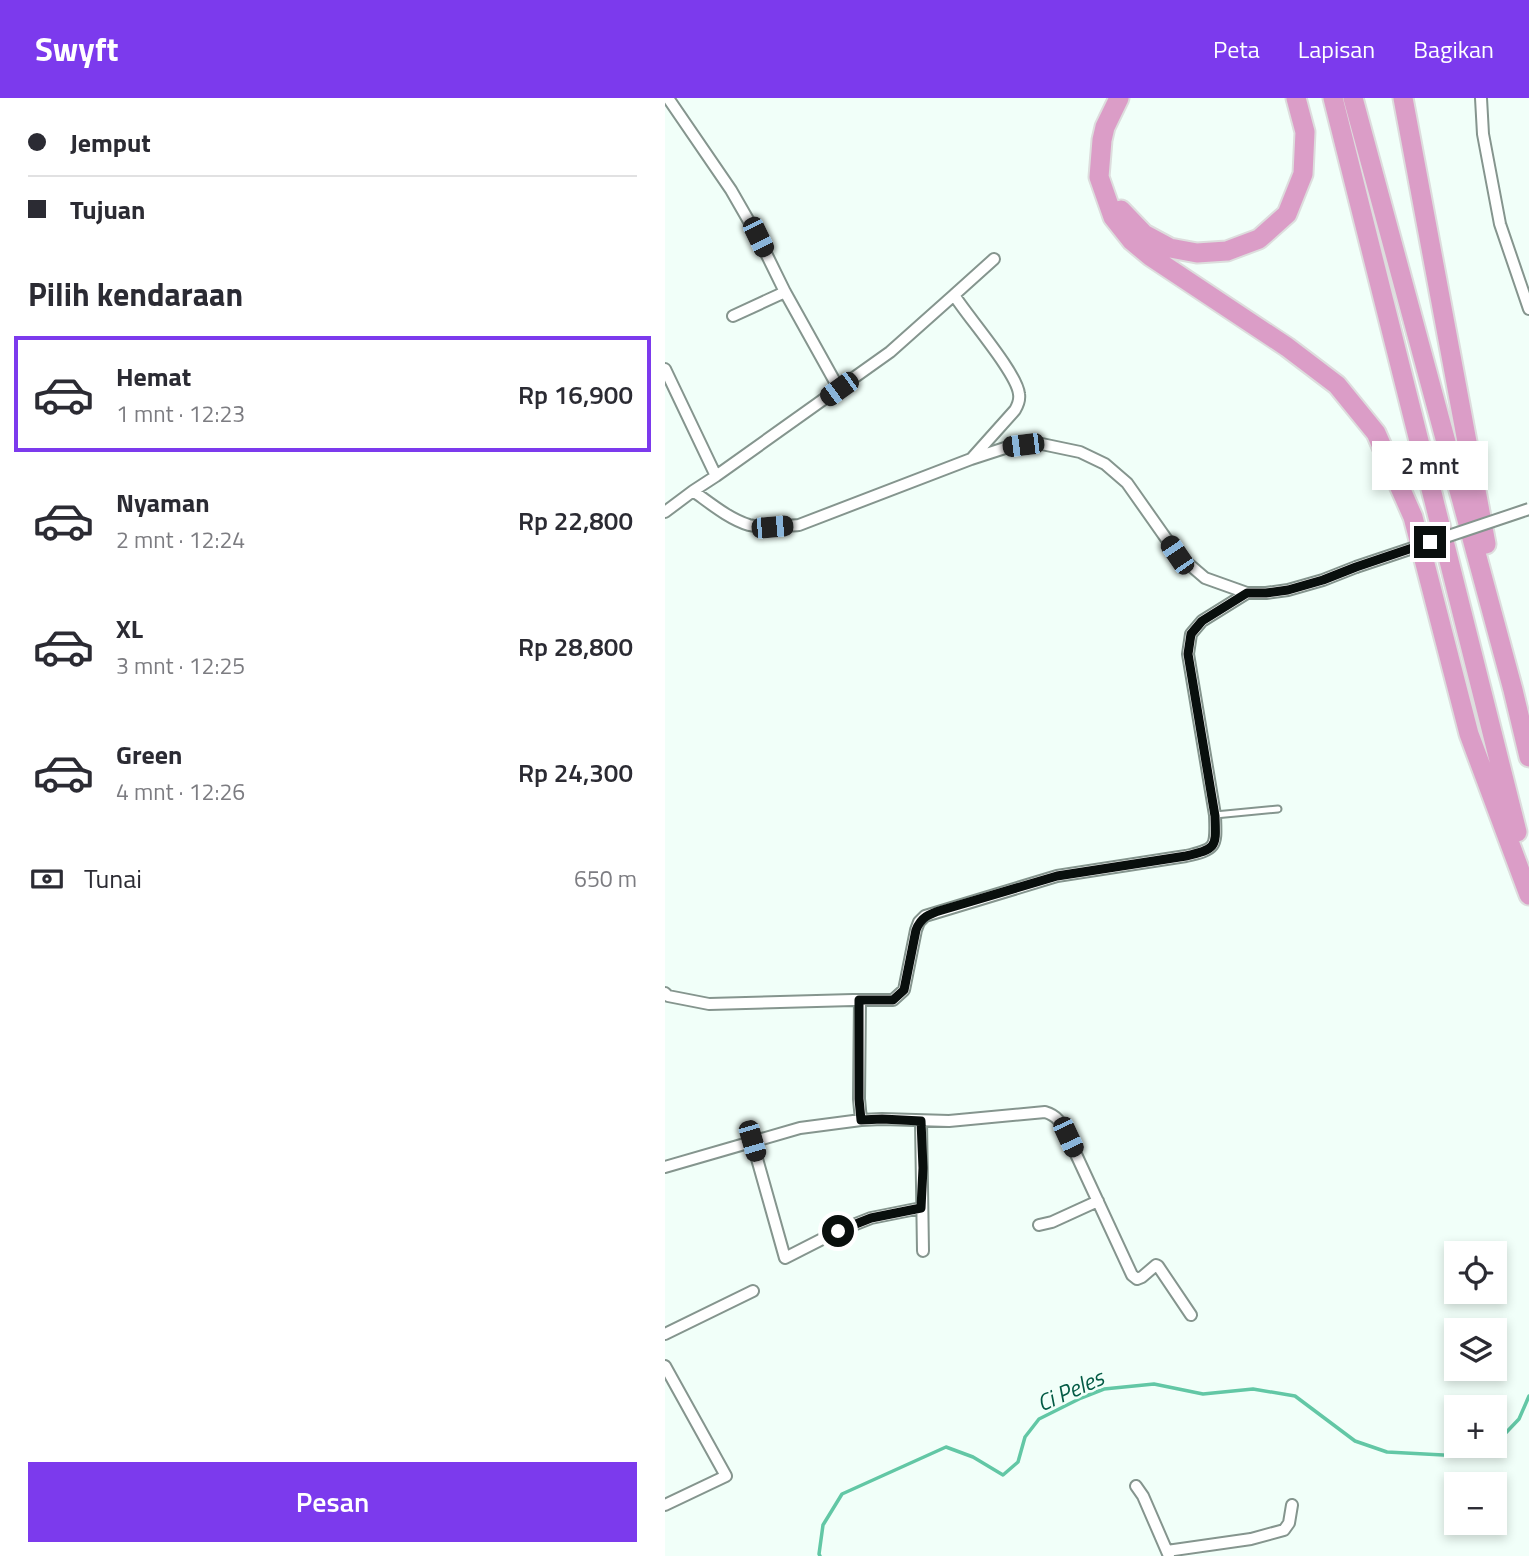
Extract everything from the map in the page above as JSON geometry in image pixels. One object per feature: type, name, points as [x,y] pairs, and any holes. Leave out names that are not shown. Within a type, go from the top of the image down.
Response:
[{"type":"highway","points":[[1119,98],[1105,127],[1100,177],[1113,217],[1132,241],[1150,256],[1287,347],[1337,385],[1376,433],[1413,517],[1469,734],[1529,895]]},
{"type":"highway","points":[[1130,98],[1109,142],[1108,176],[1119,208],[1144,234],[1170,248],[1197,253],[1227,251],[1259,239],[1287,214],[1303,174],[1305,132],[1296,98]]},
{"type":"highway","points":[[1333,98],[1529,881]]},
{"type":"highway","points":[[1353,98],[1529,757]]},
{"type":"highway","points":[[1403,98],[1513,690]]},
{"type":"street","points":[[668,98],[731,190],[839,389]]},
{"type":"street","points":[[1481,98],[1483,134],[1500,224],[1529,309]]},
{"type":"street","points":[[665,512],[890,352],[994,259]]},
{"type":"street","points":[[733,316],[785,292]]},
{"type":"street","points":[[954,295],[1009,371],[1017,384],[1019,395],[1018,406],[971,459]]},
{"type":"street","points":[[665,369],[716,476]]},
{"type":"street","points":[[693,491],[715,507],[749,525],[799,525],[971,459],[1008,447],[1037,443],[1080,452],[1105,464],[1127,483],[1177,555],[1205,578],[1247,593],[1288,590],[1323,580],[1529,509]]},
{"type":"street","points":[[665,993],[668,996],[709,1004],[893,1000],[904,990],[916,930],[925,916],[1057,876],[1204,852],[1211,848],[1215,843],[1215,816],[1188,654],[1191,634],[1202,621],[1247,593]]},
{"type":"street","points":[[859,1000],[861,1120]]},
{"type":"street","points":[[665,1167],[800,1128],[861,1120],[949,1121],[1045,1112],[1058,1117],[1135,1279],[1158,1266],[1191,1314]]},
{"type":"street","points":[[921,1121],[923,1251]]},
{"type":"street","points":[[752,1141],[785,1258],[838,1231],[871,1218],[921,1208]]},
{"type":"street","points":[[1039,1225],[1052,1222],[1098,1201]]},
{"type":"street","points":[[665,1335],[753,1291]]},
{"type":"street","points":[[665,1366],[726,1476],[665,1505]]},
{"type":"street","points":[[1136,1486],[1168,1553],[1251,1539],[1284,1530],[1289,1524],[1291,1505]]},
{"type":"lane","points":[[1215,816],[1278,809]]},
{"type":"waterway","name":"Ci Peles","points":[[820,1556],[823,1525],[842,1494],[946,1447],[973,1457],[1003,1475],[1018,1462],[1025,1437],[1039,1419],[1104,1389],[1154,1384],[1203,1394],[1253,1389],[1295,1396],[1355,1441],[1387,1452],[1444,1455]]},
{"type":"waterway","name":"Ci Peles","points":[[1507,1432],[1519,1419],[1529,1396]]},
{"type":"route","points":[[838,1231],[871,1218],[921,1208],[921,1121],[861,1120],[859,1099],[859,1000],[893,1000],[904,990],[919,922],[925,916],[942,910],[1057,876],[1186,856],[1211,848],[1216,836],[1215,816],[1188,654],[1191,634],[1202,621],[1247,593],[1288,590],[1430,542]]}]
